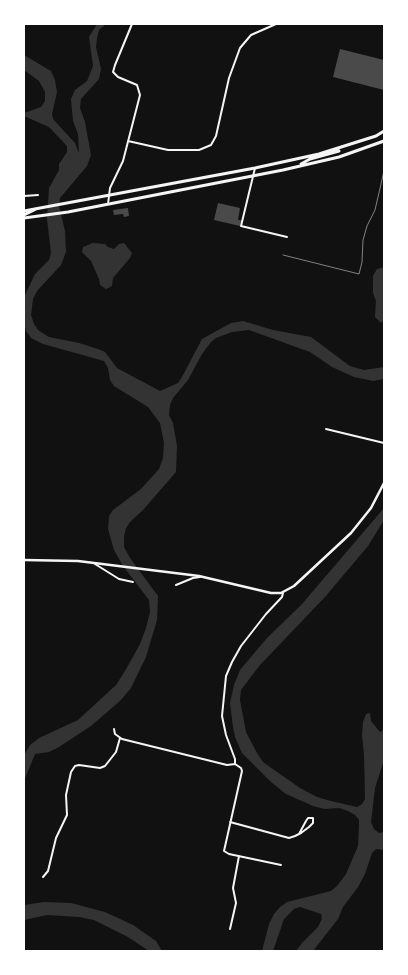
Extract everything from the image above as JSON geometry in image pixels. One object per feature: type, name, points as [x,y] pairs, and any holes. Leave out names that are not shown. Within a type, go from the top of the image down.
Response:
[{"type":"highway","points":[[24,211],[255,168],[319,154],[375,137],[384,131]]},
{"type":"highway","points":[[24,216],[68,212],[296,167],[342,156],[383,142]]},
{"type":"highway","points":[[296,167],[310,159],[339,151]]},
{"type":"highway","points":[[24,216],[39,208]]},
{"type":"main road","points":[[24,560],[88,562],[202,577],[272,593],[283,593],[303,578],[350,534],[371,508],[384,483]]},
{"type":"street","points":[[108,204],[110,188],[123,161],[139,98],[139,90],[135,84],[116,76],[113,70],[132,24]]},
{"type":"street","points":[[265,24],[266,28]]},
{"type":"street","points":[[128,141],[168,150],[199,150],[211,145],[217,133],[228,78],[237,55],[246,40],[276,24]]},
{"type":"street","points":[[255,168],[241,226],[287,237]]},
{"type":"street","points":[[24,196],[38,195]]},
{"type":"street","points":[[326,429],[384,443]]},
{"type":"street","points":[[88,562],[119,579],[133,582]]},
{"type":"street","points":[[176,585],[193,578],[202,577]]},
{"type":"street","points":[[235,764],[222,716],[226,676],[241,646],[282,597],[283,593]]},
{"type":"street","points":[[114,729],[120,738],[227,765],[235,764],[241,768],[242,771],[224,851],[281,865]]},
{"type":"street","points":[[43,877],[48,871],[56,838],[67,815],[66,795],[71,772],[75,766],[79,765],[100,768],[105,766],[116,752],[120,738]]},
{"type":"street","points":[[230,822],[282,838],[289,838],[299,834],[313,823],[313,818],[308,818],[299,834]]},
{"type":"street","points":[[230,929],[236,903],[233,888],[239,856]]},
{"type":"lane","points":[[283,255],[358,274],[362,262],[363,240],[375,210],[384,171]]},
{"type":"shaded area","points":[[97,24],[106,24],[99,30],[97,38],[96,47],[101,69],[99,79],[81,99],[80,108],[85,122],[91,155],[87,166],[60,198],[59,206],[65,231],[66,252],[61,265],[37,291],[33,299],[31,315],[38,330],[49,337],[79,343],[105,352],[117,368],[160,391],[178,383],[202,339],[231,323],[243,321],[273,330],[311,337],[350,366],[364,370],[384,367],[384,379],[373,381],[354,377],[332,367],[310,352],[249,330],[232,332],[211,342],[170,405],[169,415],[173,423],[177,446],[176,472],[130,522],[124,537],[124,547],[130,558],[158,596],[157,620],[146,657],[131,688],[121,700],[91,726],[59,747],[49,752],[35,754],[24,781],[24,755],[30,745],[39,738],[78,720],[116,685],[140,644],[150,612],[149,600],[123,566],[114,550],[108,529],[109,516],[113,510],[141,489],[159,469],[163,458],[164,443],[160,423],[148,407],[114,386],[104,361],[43,344],[31,338],[26,331],[24,322],[25,295],[35,274],[49,260],[51,253],[47,219],[49,188],[59,170],[59,164],[67,152],[67,146],[49,127],[24,116],[24,113],[41,107],[45,101],[45,92],[39,81],[24,70],[24,55],[51,71],[57,92],[52,114],[53,119],[75,143],[79,153],[78,134],[73,121],[71,99],[75,90],[87,81],[93,66],[89,37]]},
{"type":"shaded area","points":[[93,243],[105,244],[114,249],[119,244],[124,243],[132,253],[113,278],[112,286],[106,289],[100,285],[91,261],[82,252],[83,247]]},
{"type":"shaded area","points":[[384,267],[384,320],[381,323],[375,317],[376,301],[373,293],[373,276],[377,269]]},
{"type":"shaded area","points":[[384,508],[384,520],[368,546],[325,597],[260,665],[241,690],[240,700],[246,732],[263,762],[300,788],[317,797],[357,807],[365,799],[362,735],[366,714],[370,713],[371,721],[380,732],[384,725],[384,760],[375,788],[371,822],[374,829],[379,833],[384,832],[384,850],[376,849],[372,853],[365,874],[358,887],[343,907],[338,919],[313,951],[296,951],[318,927],[322,919],[321,914],[300,907],[294,909],[284,919],[273,951],[262,951],[269,924],[280,907],[287,902],[331,891],[346,874],[358,846],[359,820],[348,811],[339,808],[325,809],[313,806],[286,794],[242,753],[235,737],[230,703],[234,685],[240,670],[267,638],[302,604]]},
{"type":"shaded area","points":[[44,902],[71,903],[105,912],[133,925],[156,941],[162,951],[149,951],[128,937],[94,920],[47,915],[24,920],[24,905]]},
{"type":"building","points":[[340,49],[384,60],[384,90],[333,77]]},
{"type":"building","points":[[218,203],[240,208],[238,220],[241,220],[240,226],[214,220]]},
{"type":"building","points":[[128,208],[129,216],[124,217],[123,214],[114,215],[113,210]]}]
